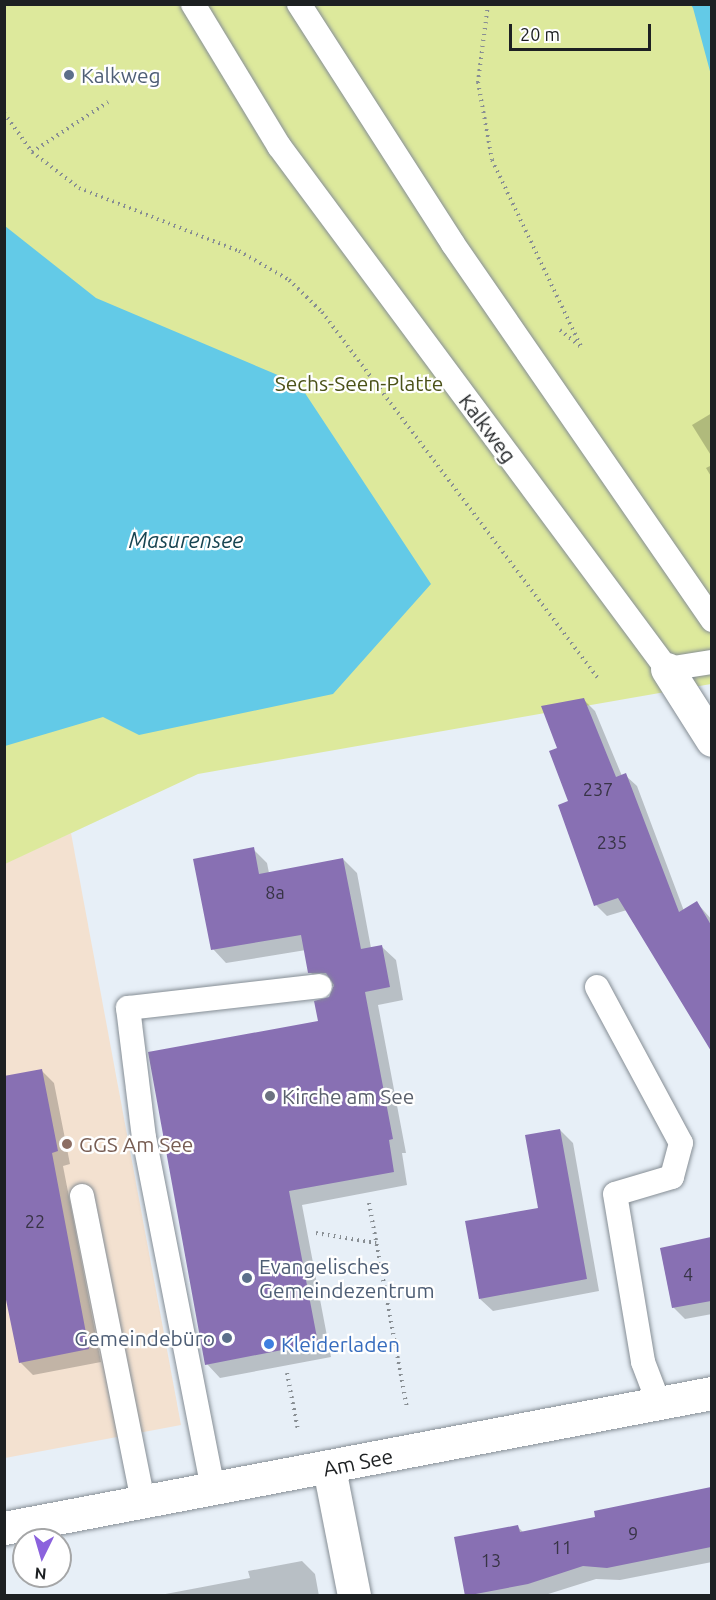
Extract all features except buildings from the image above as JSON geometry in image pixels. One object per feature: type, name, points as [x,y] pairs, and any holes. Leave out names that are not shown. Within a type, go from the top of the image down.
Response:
[{"type":"street","name":"Kalkweg","points":[[667,669],[711,740]]},
{"type":"street","name":"Am See","points":[[4,1528],[414,1452],[711,1393]]},
{"type":"street","points":[[318,1470],[354,1596]]},
{"type":"lane","name":"Kalkweg","points":[[192,4],[279,146],[667,669]]},
{"type":"lane","points":[[299,4],[453,244],[711,620]]},
{"type":"lane","points":[[667,669],[711,662]]},
{"type":"lane","points":[[213,1489],[144,1138],[128,1008],[320,986]]},
{"type":"lane","points":[[597,987],[681,1143],[672,1177],[615,1194],[643,1362],[659,1404]]},
{"type":"lane","points":[[82,1196],[143,1502]]},
{"type":"path","points":[[488,4],[478,82],[492,160],[582,349]]},
{"type":"path","points":[[32,152],[108,102]]},
{"type":"path","points":[[4,113],[32,152],[79,188],[239,251],[289,280],[322,312],[599,679]]},
{"type":"path","points":[[369,1203],[414,1452]]},
{"type":"path","points":[[316,1233],[376,1243]]},
{"type":"path","points":[[287,1373],[318,1470]]},
{"type":"shaded area","name":"GGS Am See","points":[[71,833],[181,1425],[5,1458],[4,864]]},
{"type":"green space","name":"Sechs-Seen-Platte","points":[[4,5],[711,5],[711,684],[198,774],[5,864]]},
{"type":"water","points":[[691,5],[711,5],[711,75],[693,8]]},
{"type":"water","name":"Masurensee","points":[[5,226],[96,298],[299,384],[431,584],[333,694],[139,735],[103,717],[5,746]]},
{"type":"place","name":"Kalkweg","points":[[69,75]]},
{"type":"place","name":"Kirche am See","points":[[270,1096]]},
{"type":"place","name":"GGS Am See","points":[[67,1144]]},
{"type":"place","name":"Evangelisches Gemeindezentrum","points":[[247,1278]]},
{"type":"place","name":"Gemeindebüro","points":[[227,1338]]},
{"type":"place","name":"Kleiderladen","points":[[269,1344]]}]
